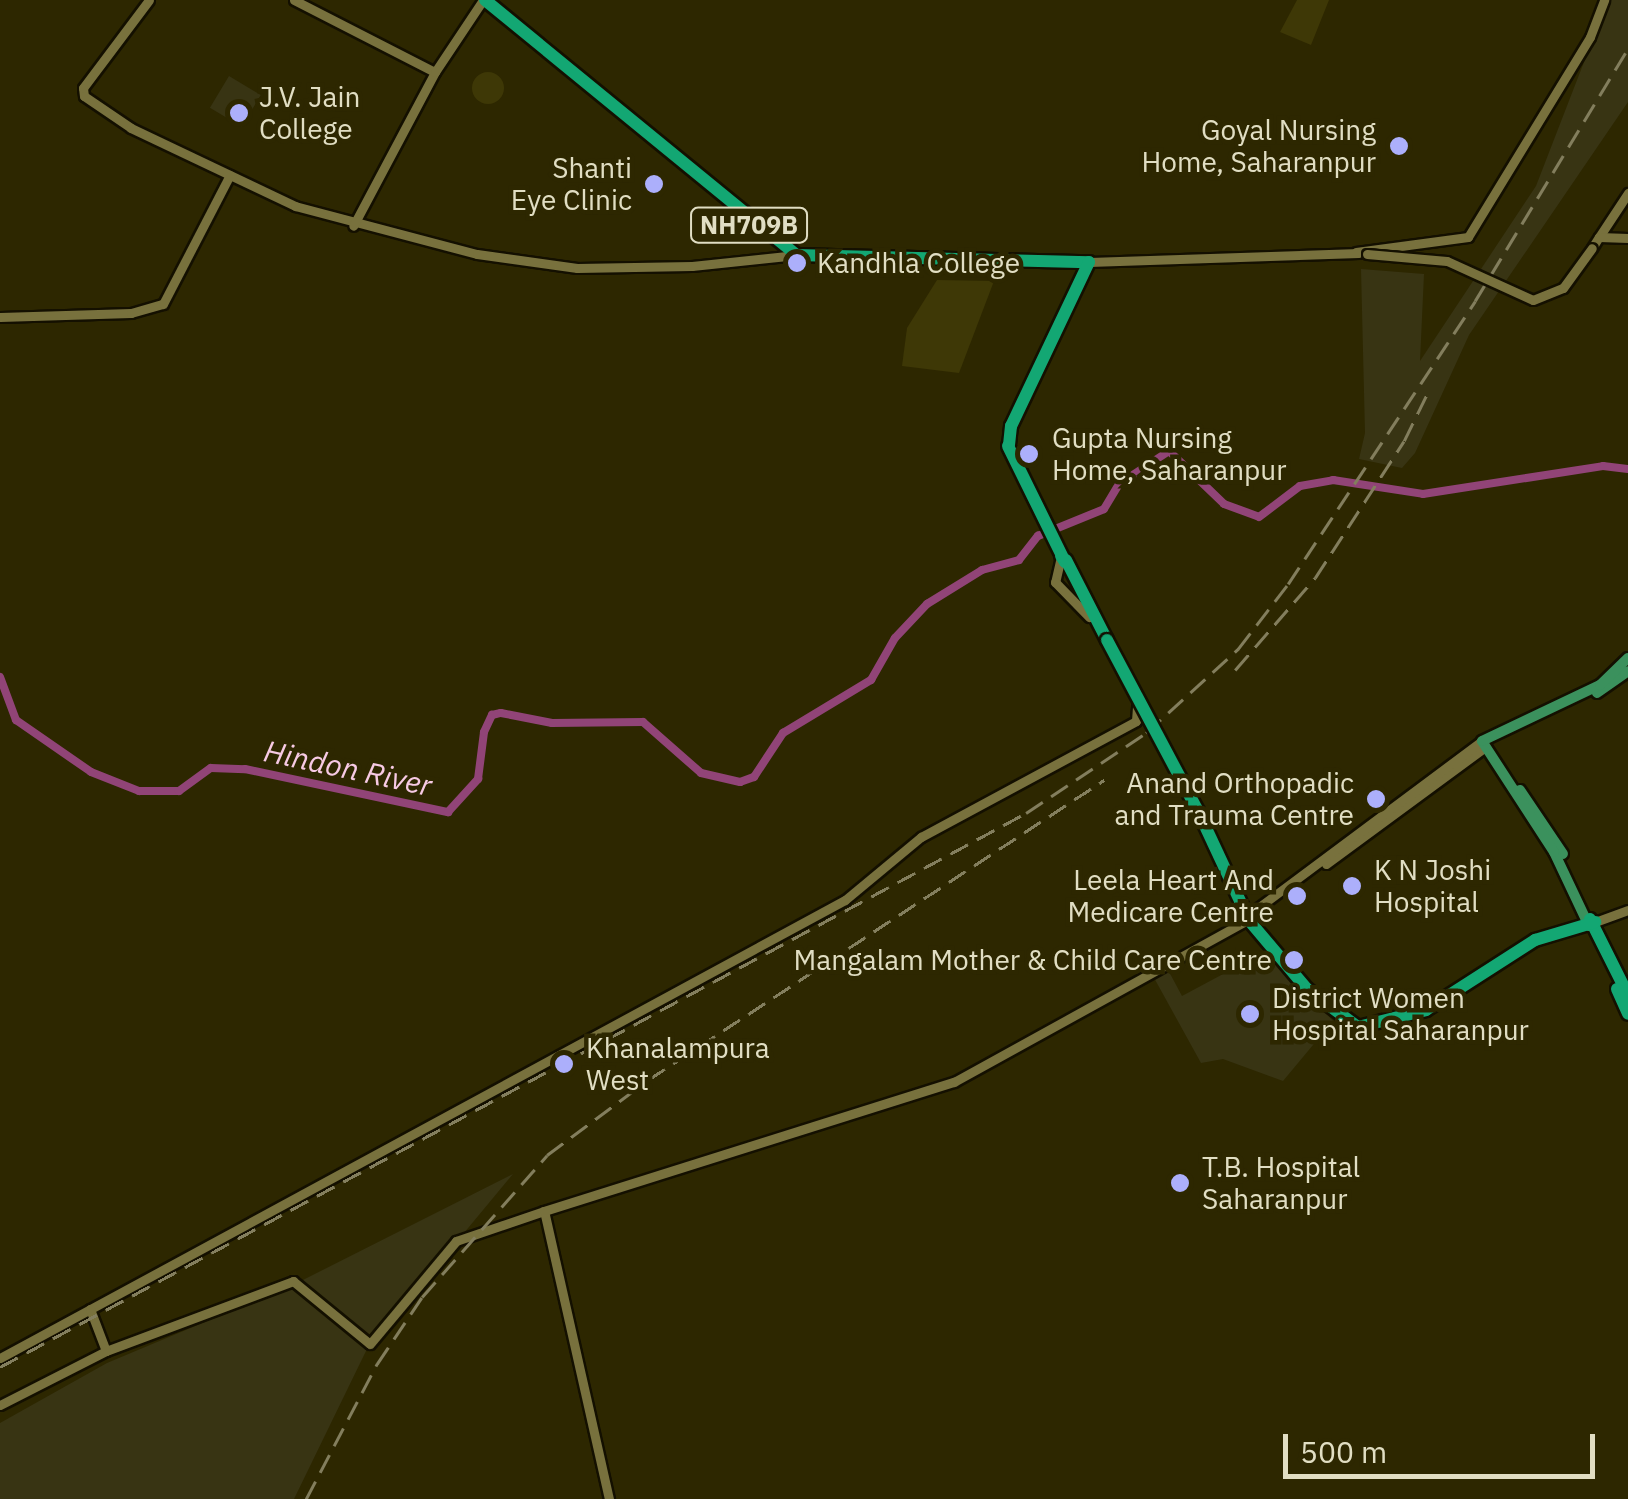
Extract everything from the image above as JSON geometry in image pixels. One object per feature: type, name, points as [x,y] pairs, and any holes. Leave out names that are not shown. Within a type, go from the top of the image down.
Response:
[{"type":"highway","name":"NH709B","points":[[481,1],[794,256],[1090,265]]},
{"type":"highway","points":[[1090,265],[1014,421],[1011,449],[1062,556],[1199,813],[1249,919],[1317,998],[1358,1026],[1426,1010],[1556,933],[1588,924]]},
{"type":"highway","points":[[1588,924],[1628,995]]},
{"type":"highway","points":[[1588,924],[1628,1014]]},
{"type":"main road","points":[[1486,742],[1600,684],[1628,658]]},
{"type":"main road","points":[[1486,742],[1602,691],[1628,670]]},
{"type":"main road","points":[[1486,742],[1554,838],[1588,924]]},
{"type":"street","points":[[148,0],[82,93],[131,128],[230,175],[353,226],[477,254],[583,268],[794,256]]},
{"type":"street","points":[[294,0],[435,72]]},
{"type":"street","points":[[1090,265],[1357,253],[1468,237],[1590,37],[1604,0]]},
{"type":"street","points":[[353,226],[435,72],[481,1]]},
{"type":"street","points":[[0,317],[131,313],[163,304],[230,175]]},
{"type":"street","points":[[1357,253],[1452,262],[1526,300],[1563,288],[1628,193]]},
{"type":"street","points":[[1599,237],[1628,240]]},
{"type":"street","points":[[0,1358],[845,900],[921,836],[1136,721],[1139,709],[1086,612],[1055,582],[1062,556]]},
{"type":"street","points":[[0,1406],[106,1351],[293,1281],[370,1344],[456,1241],[954,1082],[1249,919],[1486,742]]},
{"type":"street","points":[[1588,924],[1627,911]]},
{"type":"street","points":[[544,1211],[609,1499]]},
{"type":"street","points":[[90,1309],[106,1351]]},
{"type":"shaded area","points":[[1297,0],[1329,0],[1311,45],[1280,32]]},
{"type":"shaded area","points":[[1608,0],[1628,0],[1628,102],[1469,335],[1415,453],[1402,468],[1359,459],[1365,433],[1361,269],[1424,274],[1420,361],[1536,186]]},
{"type":"shaded area","points":[[488,72],[499,77],[504,88],[499,99],[488,104],[477,99],[472,88],[477,77]]},
{"type":"shaded area","points":[[229,76],[261,95],[242,127],[210,108]]},
{"type":"shaded area","points":[[937,280],[994,281],[959,373],[902,366],[907,328]]},
{"type":"shaded area","name":"District Women Hospital Saharanpur","points":[[1268,950],[1333,1021],[1283,1081],[1223,1059],[1201,1063],[1153,976],[1167,968],[1182,996]]},
{"type":"shaded area","points":[[513,1174],[366,1351],[294,1499],[0,1499],[0,1423],[107,1363],[293,1285]]},
{"type":"waterway","name":"Hindon River","points":[[0,677],[16,720],[91,772],[139,791],[179,791],[211,768],[245,769],[448,812],[478,779],[484,732],[492,715],[501,713],[552,723],[643,722],[701,773],[740,782],[754,777],[783,733],[871,680],[895,638],[927,604],[982,570],[1019,560],[1038,536],[1104,509],[1119,484],[1169,451],[1224,504],[1259,517],[1300,486],[1333,480],[1423,494],[1603,466],[1628,469]]},
{"type":"railway","points":[[0,1367],[1026,813],[1146,733],[1238,649],[1288,584],[1475,301],[1628,48]]},
{"type":"railway","points":[[1235,670],[1315,578],[1404,441],[1430,388]]},
{"type":"railway","points":[[306,1499],[377,1364],[422,1297],[547,1155],[648,1080],[1104,780]]},
{"type":"place","name":"J.V. Jain College","points":[[239,113]]},
{"type":"place","name":"Goyal Nursing Home, Saharanpur","points":[[1399,146]]},
{"type":"place","name":"Shanti Eye Clinic","points":[[654,184]]},
{"type":"place","name":"Kandhla College","points":[[797,263]]},
{"type":"place","name":"Gupta Nursing Home, Saharanpur","points":[[1029,454]]},
{"type":"place","name":"Anand Orthopadic and Trauma Centre","points":[[1376,799]]},
{"type":"place","name":"K N Joshi Hospital","points":[[1352,886]]},
{"type":"place","name":"Leela Heart And Medicare Centre","points":[[1297,896]]},
{"type":"place","name":"Mangalam Mother & Child Care Centre","points":[[1294,960]]},
{"type":"place","name":"District Women Hospital Saharanpur","points":[[1250,1014]]},
{"type":"place","name":"Khanalampura West","points":[[564,1064]]},
{"type":"place","name":"T.B. Hospital Saharanpur","points":[[1180,1183]]}]
